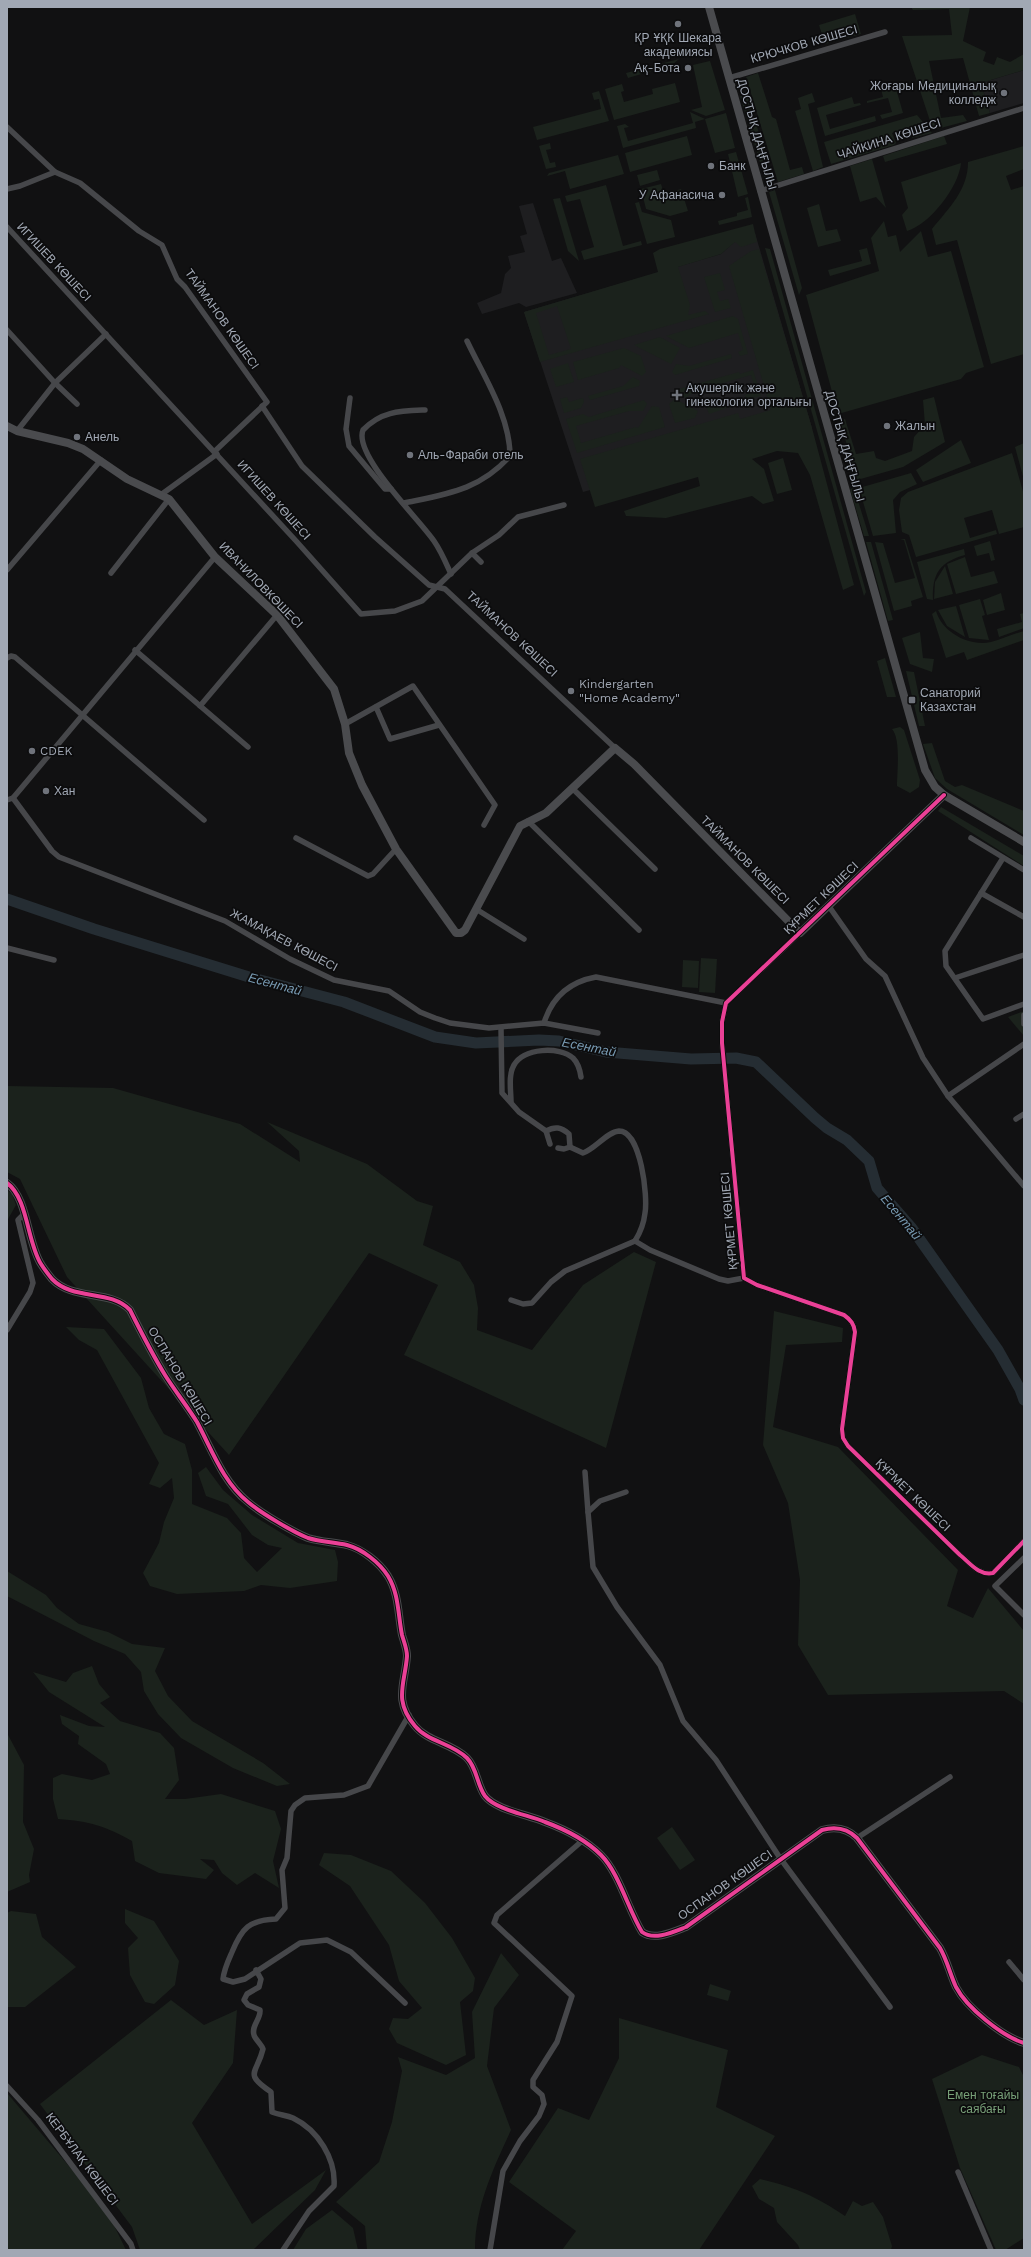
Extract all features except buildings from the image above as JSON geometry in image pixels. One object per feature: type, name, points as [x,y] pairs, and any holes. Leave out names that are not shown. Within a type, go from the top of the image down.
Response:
[{"type":"street","name":"ДОСТЫҚ ДАҢҒЫЛЫ","points":[[709,7],[925,770],[935,787],[944,795],[1024,842]]},
{"type":"street","name":"КРЮЧКОВ КӨШЕСІ","points":[[729,78],[885,32]]},
{"type":"street","name":"ЧАЙКИНА КӨШЕСІ","points":[[760,191],[1024,108]]},
{"type":"street","name":"ТАЙМАНОВ КӨШЕСІ","points":[[7,127],[55,172],[80,183],[139,231],[162,246],[177,279],[185,287],[266,402],[262,406],[302,466],[375,537],[429,585],[445,589],[639,770],[800,933]]},
{"type":"street","points":[[7,189],[20,186],[55,172]]},
{"type":"street","name":"ИГИШЕВ КӨШЕСІ","points":[[7,227],[216,453],[361,614],[395,611],[422,601],[472,553],[499,535],[518,517],[564,504]]},
{"type":"street","points":[[7,330],[55,383],[77,404]]},
{"type":"street","points":[[17,431],[55,383],[106,334]]},
{"type":"street","points":[[404,504],[476,484],[499,469],[510,456],[510,439],[497,404],[467,341]]},
{"type":"street","points":[[350,398],[346,429],[350,446],[384,489],[391,489]]},
{"type":"street","points":[[111,573],[166,496],[216,453],[262,406]]},
{"type":"street","points":[[425,410],[386,414],[377,417],[363,430],[361,435],[366,452],[391,489],[434,541],[451,574]]},
{"type":"street","name":"ИВАНИЛОВКӨШЕСІ","points":[[7,426],[17,431],[68,443],[101,460],[127,479],[166,496],[215,557],[277,615],[334,689],[345,724],[349,753],[362,785],[396,849],[456,933],[461,933],[465,930],[520,826],[546,814],[615,748]]},
{"type":"street","points":[[7,570],[101,460]]},
{"type":"street","points":[[472,553],[481,562]]},
{"type":"street","points":[[10,799],[82,717],[135,650],[215,557]]},
{"type":"street","points":[[200,706],[277,615]]},
{"type":"street","points":[[135,650],[248,747]]},
{"type":"street","points":[[7,658],[11,656],[15,657],[82,717],[204,820]]},
{"type":"street","points":[[345,724],[413,686],[495,805],[484,825]]},
{"type":"street","points":[[376,707],[390,738],[439,725]]},
{"type":"street","points":[[572,788],[655,869]]},
{"type":"street","name":"ҚҰРМЕТ КӨШЕСІ","points":[[944,795],[828,904],[800,933],[726,1003],[722,1022],[723,1049],[744,1278],[757,1285],[844,1315],[850,1319],[854,1325],[854,1332],[842,1429],[843,1438],[848,1446],[960,1555],[978,1571],[986,1574],[993,1573],[1024,1541]]},
{"type":"street","name":"ЖАМАҚАЕВ КӨШЕСІ","points":[[10,799],[52,851],[59,857],[225,921],[290,959],[334,980],[389,991],[420,1012],[443,1021],[472,1026],[501,1028],[522,1024],[544,1024],[598,1033]]},
{"type":"street","points":[[528,821],[638,930]]},
{"type":"street","points":[[296,838],[368,876],[373,874],[396,849]]},
{"type":"street","points":[[971,838],[1024,870]]},
{"type":"street","points":[[1003,858],[945,950],[946,966],[983,1019],[1024,1004]]},
{"type":"street","points":[[981,893],[1024,917]]},
{"type":"street","points":[[828,904],[866,959],[885,976],[923,1058],[948,1096],[1024,1186]]},
{"type":"street","points":[[476,909],[524,939]]},
{"type":"street","points":[[7,948],[54,960]]},
{"type":"street","points":[[955,978],[1024,955]]},
{"type":"street","points":[[544,1024],[548,1011],[565,989],[577,982],[596,977],[726,1003]]},
{"type":"street","points":[[1024,1015],[1024,1024]]},
{"type":"street","points":[[501,1028],[502,1093],[519,1112],[546,1131],[550,1144]]},
{"type":"street","points":[[948,1096],[1024,1044]]},
{"type":"street","points":[[511,1102],[511,1072],[514,1065],[530,1053],[547,1052],[566,1054],[578,1065],[581,1077]]},
{"type":"street","points":[[1016,1119],[1024,1114]]},
{"type":"street","points":[[546,1131],[557,1128],[564,1130],[569,1134],[570,1147]]},
{"type":"street","points":[[510,1300],[523,1304],[532,1303],[554,1279],[565,1270],[635,1241],[639,1235],[646,1207],[639,1156],[634,1140],[626,1132],[620,1131],[615,1132],[583,1153],[570,1147],[558,1148]]},
{"type":"street","name":"ОСПАНОВ КӨШЕСІ","points":[[7,1183],[16,1192],[40,1264],[53,1280],[72,1292],[122,1302],[130,1310],[165,1375],[195,1420],[224,1474],[237,1493],[251,1504],[305,1536],[319,1542],[347,1545],[364,1553],[382,1567],[395,1592],[407,1653],[401,1684],[402,1699],[415,1727],[436,1741],[457,1750],[468,1759],[478,1776],[485,1796],[496,1805],[546,1822],[573,1834],[601,1854],[610,1867],[636,1922],[646,1935],[662,1935],[686,1926],[780,1858],[822,1830],[832,1827],[849,1831],[857,1838],[940,1948],[948,1962],[957,1989],[976,2012],[1011,2038],[1024,2044]]},
{"type":"street","points":[[7,1330],[30,1292],[32,1283],[18,1220],[24,1214]]},
{"type":"street","points":[[635,1241],[650,1250],[719,1280],[728,1281],[744,1278]]},
{"type":"street","points":[[585,1472],[593,1567],[617,1607],[660,1666],[684,1721],[716,1760],[780,1858],[890,2007]]},
{"type":"street","points":[[588,1512],[600,1501],[626,1492]]},
{"type":"street","points":[[1024,1558],[995,1586],[1024,1615]]},
{"type":"street","points":[[405,2003],[352,1952],[327,1940],[300,1943],[256,1970],[245,1979],[233,1982],[223,1980],[224,1971],[240,1933],[257,1921],[276,1919],[285,1908],[282,1870],[287,1858],[292,1811],[295,1805],[305,1798],[344,1795],[368,1786],[409,1715]]},
{"type":"street","points":[[857,1838],[950,1777]]},
{"type":"street","points":[[490,2250],[503,2171],[520,2141],[539,2116],[544,2104],[542,2095],[533,2087],[533,2080],[557,2042],[572,1996],[494,1923],[497,1915],[582,1841]]},
{"type":"street","points":[[1008,1962],[1024,1980]]},
{"type":"street","points":[[256,1970],[261,1979],[260,1987],[247,1994],[244,2000],[248,2005],[260,2010],[261,2016],[254,2028],[254,2036],[263,2049],[261,2057],[254,2067],[253,2075],[259,2083],[271,2092],[272,2112],[292,2118],[306,2126],[322,2145],[332,2162],[334,2177],[334,2186],[308,2211],[283,2250]]},
{"type":"street","name":"КЕРБҰЛАҚ КӨШЕСІ","points":[[7,2086],[38,2120],[132,2244],[133,2250]]},
{"type":"street","points":[[958,2172],[991,2250]]},
{"type":"shaded area","name":"Жоғары Медициналық колледж","points":[[1024,70],[1024,103],[990,113],[981,83]]},
{"type":"shaded area","points":[[533,203],[552,261],[561,258],[577,293],[526,307],[519,303],[482,314],[477,303],[501,293],[505,274],[511,268],[508,256],[525,252],[520,236],[527,234],[519,206]]},
{"type":"shaded area","name":"Акушерлік және гинекология орталығы","points":[[755,233],[812,428],[583,492],[524,312],[721,254],[740,237]]},
{"type":"green space","points":[[911,7],[970,7],[963,41],[986,52],[983,61],[994,65],[997,57],[1010,62],[1024,54],[1024,70],[981,83],[990,113],[979,116],[963,58],[929,61],[941,118],[963,115],[967,121],[933,130],[902,36],[952,35],[949,9],[913,10]]},
{"type":"green space","points":[[855,14],[861,34],[825,44],[819,25]]},
{"type":"green space","points":[[679,59],[672,65],[628,78],[626,73]]},
{"type":"green space","points":[[710,61],[725,110],[706,116],[691,110],[702,107],[693,65]]},
{"type":"green space","points":[[758,73],[772,117],[776,119],[790,170],[802,167],[804,174],[778,182],[746,77]]},
{"type":"green space","points":[[675,83],[680,102],[614,120],[605,89],[622,84],[624,91],[621,92],[624,102],[653,94],[652,89]]},
{"type":"green space","points":[[895,85],[903,113],[882,119],[880,115],[892,112],[888,98],[867,103],[867,101],[883,97],[881,89]]},
{"type":"green space","points":[[599,91],[609,121],[537,140],[533,127],[601,109],[599,99],[594,100],[592,93]]},
{"type":"green space","points":[[812,93],[815,102],[808,104],[823,167],[813,171],[795,111],[801,109],[798,98]]},
{"type":"green space","points":[[748,94],[773,184],[767,186],[740,96]]},
{"type":"green space","points":[[852,97],[854,104],[860,103],[861,105],[826,115],[830,129],[875,116],[876,121],[825,136],[817,108]]},
{"type":"green space","points":[[690,112],[705,119],[695,122],[696,128],[623,148],[617,126],[625,124],[629,127],[624,128],[628,141],[693,123]]},
{"type":"green space","points":[[726,113],[735,148],[715,153],[705,119]]},
{"type":"green space","points":[[917,115],[932,133],[912,138],[908,127],[892,133],[896,143],[894,145],[831,164],[824,142]]},
{"type":"green space","points":[[687,136],[692,155],[630,172],[625,153]]},
{"type":"green space","points":[[944,136],[947,144],[885,162],[883,156]]},
{"type":"green space","points":[[550,143],[551,149],[546,150],[550,163],[555,162],[556,167],[546,169],[539,146]]},
{"type":"green space","points":[[1024,146],[1024,169],[1006,176],[1011,190],[1024,186],[1024,354],[991,364],[957,240],[936,245],[932,229],[951,206],[961,190],[965,181],[968,162]]},
{"type":"green space","points":[[736,152],[748,194],[738,197],[728,154]]},
{"type":"green space","points":[[618,155],[624,174],[570,189],[565,171],[547,176],[549,173]]},
{"type":"green space","points":[[872,159],[886,208],[876,197],[860,202],[850,166]]},
{"type":"green space","points":[[961,163],[955,183],[942,204],[924,221],[907,231],[902,215],[908,208],[901,182]]},
{"type":"green space","points":[[657,170],[660,180],[640,186],[637,175]]},
{"type":"green space","points":[[661,184],[664,194],[681,189],[688,211],[670,216],[646,209],[641,189]]},
{"type":"green space","points":[[606,185],[623,246],[641,241],[642,245],[584,260],[581,251],[594,247],[580,199],[567,202],[565,196]]},
{"type":"green space","points":[[775,190],[802,288],[799,295],[769,192]]},
{"type":"green space","points":[[748,197],[752,217],[719,225],[718,221],[737,216],[737,213],[748,210],[745,198]]},
{"type":"green space","points":[[560,198],[579,261],[568,251],[553,199]]},
{"type":"green space","points":[[639,202],[642,212],[671,220],[675,237],[647,244],[635,203]]},
{"type":"green space","points":[[819,204],[826,231],[837,229],[841,241],[818,247],[807,208]]},
{"type":"green space","points":[[884,221],[888,237],[896,235],[900,252],[921,231],[928,257],[951,251],[984,367],[966,373],[961,379],[838,414],[806,295],[879,271],[871,238]]},
{"type":"green space","points":[[753,224],[757,242],[741,247],[735,242],[721,254],[678,267],[690,305],[688,315],[705,311],[709,314],[540,362],[524,312],[658,272],[653,253],[660,249]],"holes":[[[557,306],[571,349],[549,355],[536,313]]]},
{"type":"green space","points":[[765,248],[770,249],[866,592],[864,596]]},
{"type":"green space","points":[[867,248],[871,264],[830,276],[828,270],[862,261],[859,250]]},
{"type":"green space","points":[[759,249],[812,428],[854,585],[843,590],[810,475],[798,453],[777,451],[752,459],[764,469],[774,501],[763,504],[752,496],[666,518],[626,516],[624,511],[700,486],[698,477],[595,507],[580,459],[738,413],[740,419],[771,410],[729,266],[751,251]]},
{"type":"green space","points":[[720,273],[725,290],[717,292],[720,301],[728,299],[731,308],[715,312],[704,277]]},
{"type":"green space","points":[[733,316],[738,319],[748,354],[740,356],[738,352],[743,350],[738,333],[689,348],[666,336]]},
{"type":"green space","points":[[660,337],[680,348],[671,364],[634,345]]},
{"type":"green space","points":[[624,348],[641,356],[646,372],[642,376],[621,365],[619,368],[578,380],[573,362]]},
{"type":"green space","points":[[731,354],[732,358],[675,375],[672,372],[676,364],[689,366]]},
{"type":"green space","points":[[568,363],[574,382],[556,387],[550,369]]},
{"type":"green space","points":[[753,370],[761,396],[746,400],[745,395],[756,391],[751,375],[695,391],[686,398],[678,394],[679,389],[739,372],[740,374]]},
{"type":"green space","points":[[633,377],[640,381],[639,386],[590,400],[588,396],[623,386]]},
{"type":"green space","points":[[567,397],[569,402],[583,398],[584,402],[581,408],[564,413],[560,399]]},
{"type":"green space","points":[[934,397],[945,442],[903,467],[857,480],[840,421],[845,419],[856,454],[874,451],[876,458],[885,461],[912,451],[914,437],[925,425],[923,400]]},
{"type":"green space","points":[[675,399],[698,411],[695,418],[675,423],[669,404]]},
{"type":"green space","points":[[644,400],[647,404],[643,411],[629,411],[576,426],[581,443],[636,427],[638,428],[652,406],[659,407],[665,427],[577,453],[566,419],[583,414],[589,417]]},
{"type":"green space","points":[[728,400],[730,407],[709,414],[706,406]]},
{"type":"green space","points":[[961,440],[971,463],[923,482],[916,470]]},
{"type":"green space","points":[[1024,443],[1024,480],[1015,447]]},
{"type":"green space","points":[[1012,453],[1024,495],[1024,527],[999,534],[992,510],[964,518],[970,538],[996,530],[997,534],[916,557],[909,535],[902,532],[899,510],[901,498],[908,492]]},
{"type":"green space","points":[[783,458],[792,490],[777,494],[768,463]]},
{"type":"green space","points":[[911,473],[917,484],[900,492],[893,500],[896,533],[873,536],[859,488]]},
{"type":"green space","points":[[854,488],[869,536],[864,536],[850,489]]},
{"type":"green space","points":[[900,539],[905,539],[923,597],[911,601],[912,606],[894,611],[875,542],[883,543],[895,583],[915,578],[904,540]]},
{"type":"green space","points":[[990,541],[995,560],[991,561],[989,553],[977,556],[974,546]]},
{"type":"green space","points":[[866,542],[871,542],[893,620],[888,621]]},
{"type":"green space","points":[[964,549],[965,555],[949,561],[939,570],[934,583],[933,600],[927,599],[917,562]]},
{"type":"green space","points":[[965,557],[971,577],[994,571],[998,583],[956,594],[947,564]]},
{"type":"green space","points":[[945,566],[953,594],[934,599],[935,582]]},
{"type":"green space","points":[[1001,593],[1005,610],[987,615],[983,600]]},
{"type":"green space","points":[[980,599],[985,615],[982,616],[989,640],[969,638],[959,605]]},
{"type":"green space","points":[[956,606],[965,637],[947,626],[938,610]]},
{"type":"green space","points":[[936,611],[939,619],[950,631],[966,640],[983,643],[991,642],[1024,631],[1024,640],[967,660],[964,652],[946,658],[932,614]]},
{"type":"green space","points":[[1024,613],[1024,628],[999,637],[997,629],[1022,622],[1020,614]]},
{"type":"green space","points":[[920,632],[923,658],[934,659],[932,672],[910,664],[902,638]]},
{"type":"green space","points":[[885,658],[896,697],[887,697],[877,661]]},
{"type":"green space","points":[[906,671],[914,672],[925,726],[919,726]]},
{"type":"green space","points":[[900,727],[904,730],[920,780],[919,787],[910,793],[897,786],[898,748],[897,740],[892,729]]},
{"type":"green space","points":[[932,743],[945,781],[955,787],[962,785],[1024,811],[1024,835],[947,789],[935,778],[923,744]]},
{"type":"green space","points":[[941,807],[1024,856],[1024,866],[938,811]]},
{"type":"green space","points":[[701,958],[717,959],[715,993],[699,992]]},
{"type":"green space","points":[[683,960],[699,961],[698,988],[682,987]]},
{"type":"green space","points":[[1024,1011],[1024,1036],[1008,1017]]},
{"type":"green space","points":[[7,1086],[113,1088],[240,1124],[300,1162],[299,1151],[267,1122],[367,1164],[417,1201],[433,1206],[423,1245],[460,1262],[474,1285],[478,1308],[477,1330],[532,1350],[583,1285],[634,1252],[656,1262],[606,1448],[404,1355],[438,1285],[369,1253],[229,1455],[67,1277],[20,1179],[7,1172]]},
{"type":"green space","points":[[7,1190],[12,1194],[16,1205],[7,1221]]},
{"type":"green space","points":[[774,1311],[843,1328],[842,1342],[786,1345],[773,1427],[838,1447],[958,1570],[947,1606],[973,1618],[988,1588],[1024,1631],[1024,1704],[1004,1691],[828,1695],[798,1645],[800,1580],[788,1503],[763,1445]]},
{"type":"green space","points":[[66,1327],[104,1329],[141,1378],[149,1408],[164,1434],[185,1444],[192,1470],[192,1504],[227,1518],[241,1533],[244,1558],[257,1572],[282,1548],[268,1545],[252,1535],[228,1504],[206,1496],[198,1473],[206,1467],[223,1490],[252,1515],[298,1543],[335,1550],[338,1562],[337,1581],[290,1588],[261,1585],[244,1591],[177,1594],[150,1586],[143,1573],[159,1543],[164,1522],[174,1498],[172,1478],[160,1488],[149,1484],[159,1463],[97,1350],[79,1340]]},
{"type":"green space","points":[[7,1571],[46,1595],[57,1608],[79,1624],[108,1632],[132,1644],[165,1648],[155,1671],[168,1696],[192,1721],[263,1763],[290,1784],[277,1786],[233,1768],[181,1738],[158,1714],[144,1691],[141,1672],[125,1654],[94,1641],[7,1596]]},
{"type":"green space","points":[[92,1666],[99,1684],[110,1697],[100,1703],[120,1721],[160,1733],[174,1748],[179,1780],[165,1799],[185,1799],[221,1794],[275,1811],[281,1829],[273,1861],[279,1888],[255,1873],[237,1885],[222,1873],[214,1860],[200,1859],[214,1870],[206,1879],[159,1873],[135,1861],[132,1841],[97,1825],[79,1821],[58,1819],[53,1799],[53,1778],[62,1774],[92,1780],[110,1774],[106,1764],[78,1744],[79,1736],[62,1724],[60,1715],[89,1726],[105,1727],[49,1692],[33,1672],[66,1682],[73,1673]]},
{"type":"green space","points":[[7,1733],[24,1765],[23,1822],[34,1849],[29,1875],[30,1882],[7,1892]]},
{"type":"green space","points":[[672,1827],[695,1860],[680,1870],[657,1838]]},
{"type":"green space","points":[[324,1853],[351,1855],[391,1871],[425,1903],[452,1938],[475,1978],[473,1991],[460,2002],[466,2055],[446,2065],[397,2043],[389,2029],[393,2018],[408,2019],[422,2008],[399,1981],[389,1945],[350,1886],[319,1865]]},
{"type":"green space","points":[[125,1909],[154,1921],[179,1961],[175,1985],[154,2004],[145,2002],[130,1975],[128,1948],[138,1938],[125,1923]]},
{"type":"green space","points":[[11,1911],[36,1914],[42,1937],[76,1967],[25,2007],[7,2007],[7,1913]]},
{"type":"green space","points":[[501,1953],[519,1975],[494,2008],[487,2066],[511,2130],[486,2188],[478,2219],[475,2250],[367,2250],[365,2226],[336,2202],[379,2162],[392,2122],[402,2071],[398,2057],[446,2075],[475,2058],[472,2012]]},
{"type":"green space","points":[[710,1984],[731,1991],[728,2001],[707,1995]]},
{"type":"green space","points":[[171,2000],[204,2025],[237,2010],[233,2063],[192,2123],[252,2224],[326,2170],[315,2190],[253,2250],[140,2250],[132,2227],[40,2104]]},
{"type":"green space","points":[[619,2018],[728,2050],[716,2107],[775,2136],[699,2250],[562,2250],[576,2231],[509,2182],[558,2108],[589,2120],[619,2058]]},
{"type":"green space","name":"Емен тоғайы саябағы","points":[[982,2055],[1019,2067],[1024,2077],[1024,2238],[1005,2250],[996,2250],[960,2168],[932,2079]]},
{"type":"green space","points":[[7,2093],[107,2211],[126,2250],[7,2250]]},
{"type":"green space","points":[[760,2179],[784,2185],[804,2193],[845,2216],[853,2201],[862,2206],[873,2202],[883,2217],[892,2246],[891,2250],[800,2250],[798,2245],[777,2222],[774,2208],[759,2199],[752,2186]]},
{"type":"green space","points":[[332,2210],[353,2228],[358,2250],[293,2250],[306,2229]]},
{"type":"waterway","name":"Есентай","points":[[7,899],[94,929],[249,977],[344,1002],[435,1037],[476,1043],[539,1040],[559,1041],[606,1052],[691,1059],[736,1058],[756,1062],[815,1118],[827,1128],[847,1140],[869,1161],[877,1188],[911,1227],[998,1350],[1020,1389],[1024,1400]]},
{"type":"cycle path","points":[[944,795],[726,1003],[722,1022],[722,1043],[744,1278],[757,1285],[844,1315],[850,1320],[853,1324],[855,1332],[842,1429],[843,1438],[848,1446],[960,1555],[979,1571],[983,1573],[993,1573],[1024,1541]]},
{"type":"cycle path","points":[[7,1183],[14,1190],[19,1199],[36,1255],[52,1279],[61,1286],[70,1290],[112,1299],[130,1310],[160,1367],[197,1422],[225,1475],[239,1494],[277,1522],[308,1538],[353,1547],[370,1557],[388,1576],[392,1583],[398,1605],[402,1635],[407,1653],[402,1700],[408,1717],[415,1726],[426,1736],[454,1749],[467,1758],[473,1767],[482,1792],[490,1801],[505,1809],[538,1819],[560,1828],[582,1840],[601,1855],[613,1871],[642,1932],[647,1935],[658,1936],[686,1927],[822,1830],[832,1828],[845,1830],[857,1838],[940,1948],[945,1957],[956,1987],[968,2004],[996,2028],[1024,2043]]},
{"type":"place","name":"ҚР ҰҚК Шекара академиясы","points":[[678,24]]},
{"type":"place","name":"Ақ-Бота","points":[[688,68]]},
{"type":"place","name":"Жоғары Медициналық колледж","points":[[1004,93]]},
{"type":"place","name":"Банк","points":[[711,166]]},
{"type":"place","name":"У Афанасича","points":[[722,195]]},
{"type":"place","name":"Акушерлік және гинекология орталығы","points":[[677,395]]},
{"type":"place","name":"Жалын","points":[[887,426]]},
{"type":"place","name":"Анель","points":[[77,437]]},
{"type":"place","name":"Аль-Фараби отель","points":[[410,455]]},
{"type":"place","name":"Kindergarten \"Home Academy\"","points":[[571,691]]},
{"type":"place","name":"Санаторий Казахстан","points":[[912,700]]},
{"type":"place","name":"CDEK","points":[[32,751]]},
{"type":"place","name":"Хан","points":[[46,791]]}]
